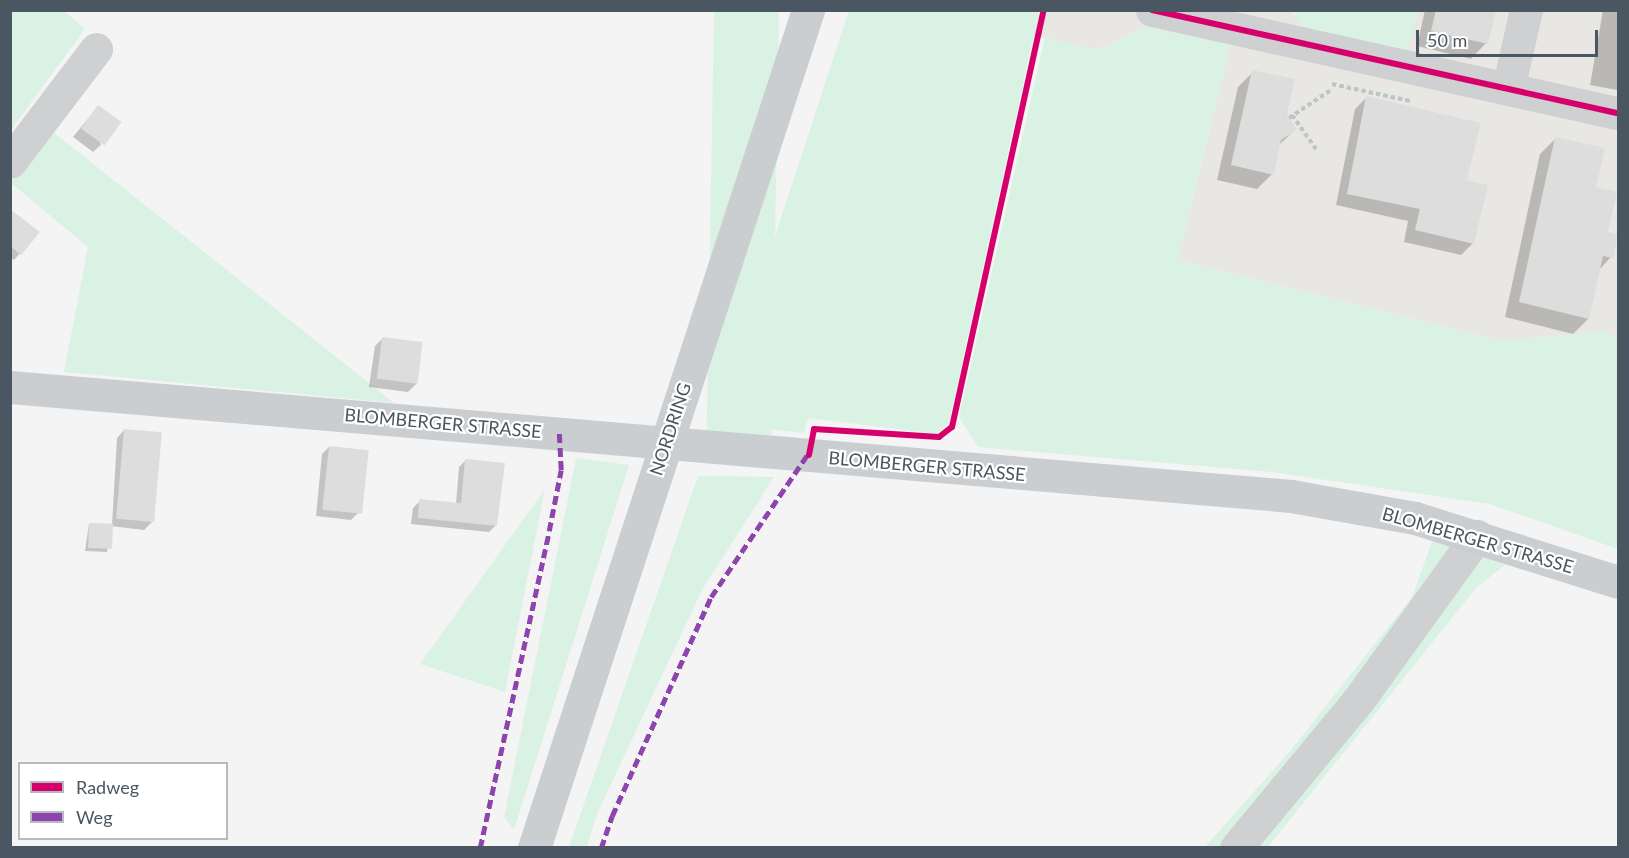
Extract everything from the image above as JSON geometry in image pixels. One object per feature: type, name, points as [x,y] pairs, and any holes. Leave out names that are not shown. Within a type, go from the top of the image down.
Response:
[{"type":"main road","name":"NORDRING","points":[[534,848],[808,10]]},
{"type":"main road","name":"BLOMBERGER STRASSE","points":[[10,387],[1291,496],[1415,518],[1618,582]]},
{"type":"street","points":[[1152,10],[1618,113]]},
{"type":"street","points":[[1508,89],[1526,10]]},
{"type":"street","points":[[10,162],[96,50]]},
{"type":"street","points":[[1236,848],[1360,698],[1477,536]]},
{"type":"path","points":[[1332,84],[1410,101]]},
{"type":"path","points":[[1316,149],[1291,116],[1330,90]]},
{"type":"shaded area","points":[[1040,11],[1293,11],[1293,14],[1406,53],[1418,11],[1618,11],[1618,343],[1608,331],[1502,341],[1178,260],[1230,44],[1144,27],[1105,47],[1092,49],[1033,36]]},
{"type":"green space","points":[[11,10],[64,11],[85,29],[11,130]]},
{"type":"green space","points":[[714,10],[779,11],[772,435],[707,434]]},
{"type":"green space","points":[[849,10],[1039,11],[949,422],[937,434],[808,418],[804,433],[714,423]]},
{"type":"green space","points":[[1293,10],[1418,11],[1406,53],[1305,30]]},
{"type":"green space","points":[[1144,27],[1230,44],[1178,260],[1502,341],[1608,331],[1618,343],[1618,549],[1490,504],[1272,472],[978,447],[959,417],[1045,37],[1093,49],[1105,47]]},
{"type":"green space","points":[[52,131],[394,403],[64,372],[88,247],[11,183]]},
{"type":"green space","points":[[576,458],[629,465],[514,830],[504,817]]},
{"type":"green space","points":[[698,476],[774,477],[702,590],[597,814],[587,847],[569,847]]},
{"type":"green space","points":[[545,489],[505,692],[420,664]]},
{"type":"green space","points":[[1433,539],[1506,564],[1476,588],[1268,847],[1204,848],[1291,750],[1412,597]]},
{"type":"building","points":[[1436,10],[1496,10],[1488,44],[1431,31]]},
{"type":"building","points":[[1252,70],[1295,79],[1287,114],[1297,130],[1281,140],[1274,175],[1231,165]]},
{"type":"building","points":[[1366,96],[1481,123],[1467,180],[1488,185],[1474,244],[1415,230],[1420,209],[1347,194]]},
{"type":"building","points":[[98,105],[121,122],[104,146],[81,128]]},
{"type":"building","points":[[1555,137],[1605,148],[1596,187],[1617,192],[1608,232],[1618,234],[1613,258],[1603,256],[1589,319],[1519,302]]},
{"type":"building","points":[[10,209],[40,232],[21,255],[10,246]]},
{"type":"building","points":[[382,337],[423,342],[418,384],[377,379]]},
{"type":"building","points":[[124,429],[162,432],[154,522],[116,519]]},
{"type":"building","points":[[329,446],[369,450],[362,514],[322,510]]},
{"type":"building","points":[[465,459],[505,463],[497,526],[418,518],[419,499],[461,503]]},
{"type":"building","points":[[89,523],[113,524],[112,549],[88,548]]},
{"type":"marked path","points":[[480,848],[561,470],[559,433]]},
{"type":"marked path","points":[[601,848],[612,816],[711,597],[810,451]]},
{"type":"cycle path","points":[[809,455],[814,429],[939,437],[952,427],[1044,10]]},
{"type":"cycle path","points":[[1152,10],[1618,113]]}]
